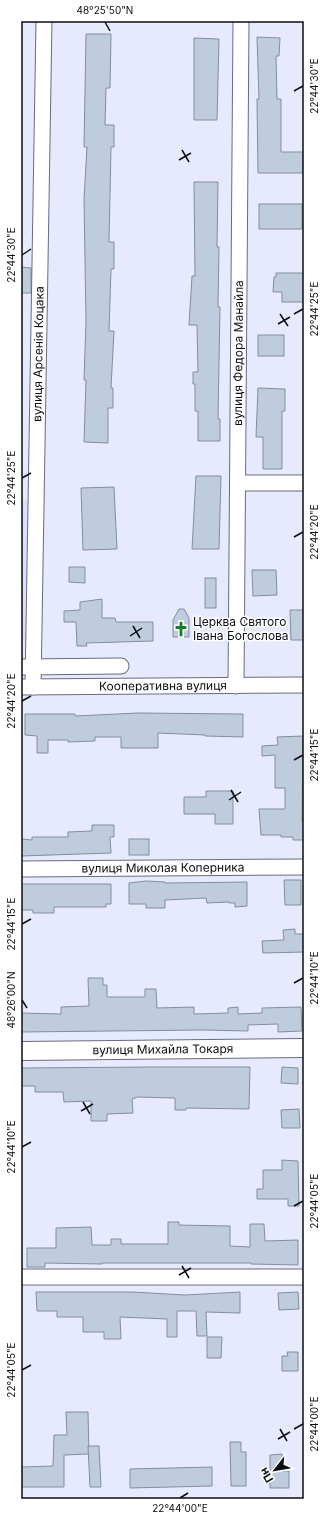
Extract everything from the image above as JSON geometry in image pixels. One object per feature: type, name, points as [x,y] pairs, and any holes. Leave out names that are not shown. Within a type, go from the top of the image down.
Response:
[{"type":"street","name":"вулиця Арсенія Коцака","points":[[27,687],[44,21]]},
{"type":"street","name":"вулиця Федора Манайла","points":[[236,686],[241,21]]},
{"type":"street","points":[[238,483],[304,483]]},
{"type":"street","name":"Кооперативна вулиця","points":[[27,667],[121,666]]},
{"type":"street","name":"Кооперативна вулиця","points":[[27,687],[304,686]]},
{"type":"street","name":"вулиця Миколая Коперника","points":[[21,869],[304,867]]},
{"type":"street","name":"вулиця Михайла Токаря","points":[[21,1051],[304,1048]]},
{"type":"street","points":[[21,1277],[304,1277]]},
{"type":"shaded area","points":[[21,500],[28,500],[28,641],[21,641]]},
{"type":"building","points":[[86,34],[111,34],[110,88],[106,88],[105,125],[114,125],[114,147],[111,147],[109,242],[114,242],[114,269],[111,269],[109,331],[114,331],[111,388],[113,388],[113,408],[108,408],[108,443],[84,442],[86,380],[84,380],[86,322],[84,199],[87,147],[84,147]]},
{"type":"building","points":[[257,37],[280,38],[279,56],[276,56],[277,99],[281,99],[281,152],[303,152],[303,173],[258,173],[257,99],[259,99]]},
{"type":"building","points":[[194,38],[219,39],[217,120],[194,120]]},
{"type":"building","points":[[194,182],[218,182],[217,247],[219,247],[218,307],[220,307],[218,419],[220,419],[220,441],[198,441],[198,411],[195,411],[195,384],[193,384],[193,372],[198,372],[197,325],[189,325],[192,276],[195,276]]},
{"type":"building","points":[[259,204],[302,204],[302,229],[259,229]]},
{"type":"building","points":[[21,267],[31,268],[31,293],[21,293]]},
{"type":"building","points":[[276,273],[304,273],[304,302],[282,302],[282,292],[273,292],[274,277],[276,277]]},
{"type":"building","points":[[258,335],[284,335],[284,356],[258,356]]},
{"type":"building","points":[[258,388],[285,389],[285,411],[282,411],[282,469],[263,469],[263,437],[256,437]]},
{"type":"building","points":[[196,476],[221,476],[219,549],[192,549]]},
{"type":"building","points":[[114,487],[117,549],[83,550],[81,488]]},
{"type":"building","points":[[69,567],[85,567],[85,583],[69,582]]},
{"type":"building","points":[[252,570],[276,570],[277,595],[253,596]]},
{"type":"building","points":[[205,578],[216,578],[216,608],[205,608]]},
{"type":"building","points":[[102,599],[102,618],[115,618],[116,622],[153,622],[153,641],[86,643],[87,646],[77,646],[76,622],[64,622],[64,611],[80,610],[80,602]]},
{"type":"building","name":"Церква Святого Івана Богослова","points":[[179,609],[184,609],[189,618],[189,637],[173,637],[173,620]]},
{"type":"building","points":[[290,610],[304,610],[304,640],[291,640]]},
{"type":"building","points":[[138,713],[243,714],[243,737],[158,733],[158,748],[121,748],[121,737],[95,737],[95,741],[68,742],[68,740],[48,740],[48,753],[37,753],[37,736],[25,735],[25,714],[75,714],[75,716]]},
{"type":"building","points":[[303,736],[302,822],[304,822],[304,840],[293,840],[293,837],[281,837],[281,835],[261,835],[259,809],[285,809],[285,788],[275,788],[275,755],[262,756],[262,746],[278,745],[277,737]]},
{"type":"building","points":[[206,791],[233,791],[233,824],[215,824],[215,814],[184,814],[184,797],[206,797]]},
{"type":"building","points":[[92,825],[114,825],[114,837],[110,837],[111,853],[21,856],[21,839],[32,840],[32,837],[68,837],[68,832],[92,831]]},
{"type":"building","points":[[129,839],[149,839],[149,855],[129,855]]},
{"type":"building","points":[[284,880],[301,880],[301,905],[285,905]]},
{"type":"building","points":[[146,881],[165,883],[247,882],[247,906],[235,907],[235,903],[229,902],[207,903],[206,898],[165,900],[165,908],[146,908],[146,904],[129,904],[129,883]]},
{"type":"building","points":[[21,884],[111,884],[111,904],[106,904],[106,907],[54,907],[54,913],[33,913],[33,910],[21,910]]},
{"type":"building","points":[[295,929],[295,934],[303,934],[304,952],[263,953],[262,941],[284,940],[283,930]]},
{"type":"building","points":[[88,978],[103,978],[103,985],[107,985],[107,997],[145,997],[145,989],[156,989],[157,1008],[194,1007],[194,1014],[228,1013],[228,1008],[238,1007],[238,1014],[262,1013],[262,1008],[301,1007],[302,1031],[278,1032],[278,1024],[248,1025],[248,1031],[202,1030],[21,1032],[21,1013],[61,1014],[61,1007],[89,1006]]},
{"type":"building","points":[[250,1067],[249,1109],[186,1108],[186,1110],[175,1110],[175,1098],[138,1097],[132,1099],[133,1113],[107,1114],[107,1121],[91,1121],[91,1101],[64,1102],[63,1092],[35,1092],[35,1086],[21,1086],[21,1068]]},
{"type":"building","points":[[282,1067],[298,1068],[298,1084],[281,1083]]},
{"type":"building","points":[[299,1109],[300,1128],[282,1128],[281,1110]]},
{"type":"building","points":[[282,1160],[298,1161],[299,1206],[288,1206],[288,1199],[257,1199],[257,1189],[263,1189],[263,1170],[282,1170]]},
{"type":"building","points":[[168,1222],[179,1222],[179,1225],[230,1226],[230,1246],[250,1247],[250,1224],[264,1224],[265,1241],[298,1240],[298,1265],[251,1263],[45,1263],[45,1267],[27,1267],[27,1248],[56,1248],[56,1228],[91,1227],[92,1245],[111,1245],[111,1239],[121,1239],[121,1244],[168,1244]]},
{"type":"building","points":[[36,1292],[132,1292],[185,1295],[240,1292],[240,1313],[206,1312],[207,1336],[197,1336],[196,1311],[177,1311],[177,1337],[167,1337],[167,1319],[120,1317],[121,1339],[104,1339],[104,1332],[83,1332],[83,1317],[57,1317],[57,1311],[37,1311]]},
{"type":"building","points":[[298,1292],[299,1309],[279,1310],[278,1293]]},
{"type":"building","points":[[207,1337],[222,1337],[221,1358],[207,1358]]},
{"type":"building","points":[[287,1352],[298,1352],[298,1371],[282,1371],[282,1356],[288,1356]]},
{"type":"building","points":[[66,1412],[88,1412],[89,1454],[64,1455],[64,1487],[21,1487],[21,1467],[53,1466],[54,1435],[67,1435]]},
{"type":"building","points":[[230,1442],[241,1442],[241,1452],[246,1452],[246,1486],[231,1486]]},
{"type":"building","points":[[88,1446],[99,1446],[101,1487],[90,1487]]},
{"type":"building","points":[[282,1454],[283,1471],[289,1471],[289,1488],[270,1488],[270,1455]]},
{"type":"building","points":[[212,1467],[212,1486],[130,1488],[130,1469]]},
{"type":"place","name":"Церква Святого Івана Богослова","points":[[181,629]]}]
